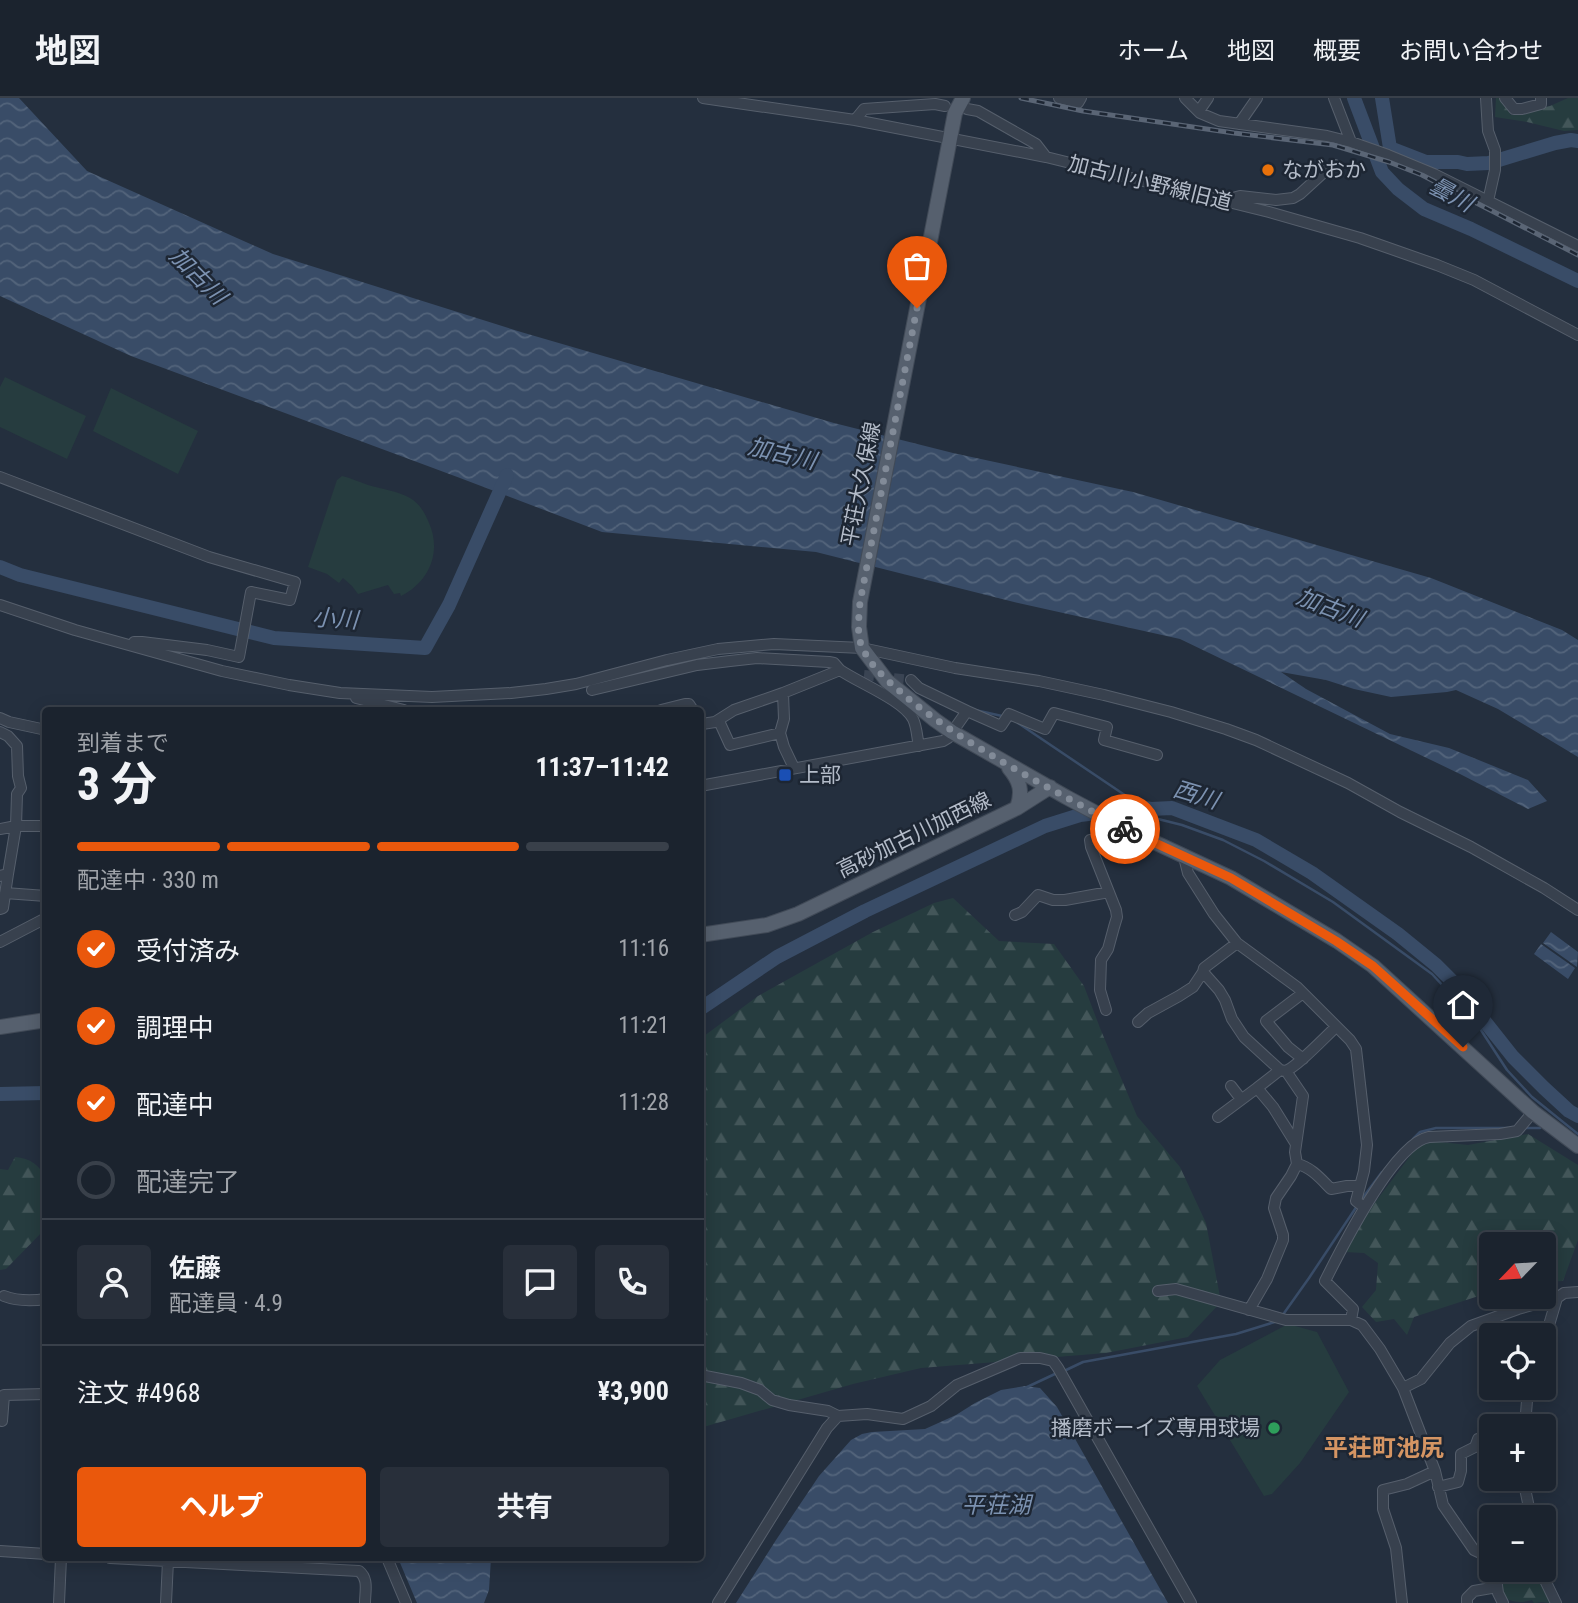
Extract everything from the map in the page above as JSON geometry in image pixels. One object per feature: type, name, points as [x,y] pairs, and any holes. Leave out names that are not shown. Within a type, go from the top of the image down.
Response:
[{"type":"main road","name":"平荘大久保線","points":[[861,645],[860,602],[955,113],[965,104]]},
{"type":"main road","points":[[861,645],[887,681],[952,732],[1128,830],[1231,878],[1373,966],[1533,1112],[1578,1146]]},
{"type":"main road","points":[[1002,761],[1020,784],[1017,808]]},
{"type":"main road","name":"高砂加古川加西線","points":[[704,934],[767,925],[798,914],[1017,808],[1050,787]]},
{"type":"main road","points":[[0,1027],[42,1021]]},
{"type":"street","name":"加古川小野線旧道","points":[[703,98],[855,120],[949,144],[1046,157],[1269,212],[1360,238],[1437,265],[1474,280],[1578,335]]},
{"type":"street","points":[[735,98],[748,106]]},
{"type":"street","points":[[1059,98],[1079,101]]},
{"type":"street","points":[[1185,98],[1199,111],[1219,121],[1327,136],[1388,155],[1434,174],[1578,246]]},
{"type":"street","points":[[1199,111],[1208,98]]},
{"type":"street","points":[[1239,124],[1257,98]]},
{"type":"street","points":[[1334,98],[1353,143]]},
{"type":"street","points":[[1486,98],[1488,131],[1495,150],[1495,170],[1488,201]]},
{"type":"street","points":[[1504,98],[1514,109],[1541,104],[1541,98]]},
{"type":"street","points":[[855,120],[864,109],[936,104],[945,106]]},
{"type":"street","points":[[965,104],[1037,144],[1046,157]]},
{"type":"street","points":[[1222,201],[1240,195],[1276,200],[1293,198],[1335,164]]},
{"type":"street","points":[[0,477],[209,557],[295,582],[290,600],[251,592],[239,657],[142,642],[124,643]]},
{"type":"street","points":[[0,605],[75,630],[222,671],[341,693],[432,697],[511,693],[576,684],[718,649],[774,644],[861,645],[955,668],[1039,681],[1104,695],[1256,740],[1496,860],[1578,910]]},
{"type":"street","points":[[592,690],[697,666],[757,659],[829,662],[906,710],[912,718],[919,746]]},
{"type":"street","points":[[704,724],[719,721],[734,710],[844,672],[864,676]]},
{"type":"street","points":[[911,680],[919,688],[1001,726],[1009,714],[1045,729],[1054,713],[1107,727],[1104,740],[1157,755]]},
{"type":"street","points":[[341,693],[391,707]]},
{"type":"street","points":[[783,693],[784,719],[780,733],[783,747],[794,768]]},
{"type":"street","points":[[673,707],[685,704],[691,707]]},
{"type":"street","points":[[704,785],[943,741],[967,712]]},
{"type":"street","points":[[0,718],[42,729]]},
{"type":"street","points":[[719,721],[730,745],[780,733]]},
{"type":"street","points":[[0,732],[17,746],[21,788],[18,794],[16,826],[4,875],[3,908],[0,909]]},
{"type":"street","points":[[0,830],[16,826],[42,826]]},
{"type":"street","points":[[1106,1010],[1100,990],[1101,960],[1108,948],[1117,917],[1090,840],[1128,836],[1128,830]]},
{"type":"street","points":[[1184,857],[1188,873],[1214,914],[1237,943],[1297,987],[1356,1049],[1367,1145],[1356,1201],[1364,1207]]},
{"type":"street","points":[[1015,915],[1040,895],[1053,900],[1065,900],[1110,892]]},
{"type":"street","points":[[5,893],[42,896]]},
{"type":"street","points":[[0,942],[42,920]]},
{"type":"street","points":[[1138,1023],[1148,1013],[1193,987],[1208,964],[1237,943]]},
{"type":"street","points":[[1203,972],[1219,990],[1232,1019],[1244,1037],[1283,1071],[1303,1096],[1296,1143],[1297,1164],[1276,1198],[1274,1209],[1283,1240],[1267,1279],[1249,1310]]},
{"type":"street","points":[[1303,993],[1266,1021],[1288,1047],[1303,1059]]},
{"type":"street","points":[[1217,1117],[1303,1059],[1336,1027]]},
{"type":"street","points":[[1231,1086],[1241,1099]]},
{"type":"street","points":[[1257,1088],[1296,1143]]},
{"type":"street","points":[[1351,1320],[1353,1309],[1325,1281],[1364,1207],[1407,1149],[1421,1138],[1517,1131],[1533,1112]]},
{"type":"street","points":[[1297,1164],[1316,1174],[1331,1189],[1360,1186]]},
{"type":"street","points":[[1158,1291],[1176,1289],[1281,1318],[1351,1320],[1362,1325],[1403,1388],[1434,1471],[1443,1505],[1470,1545],[1479,1552]]},
{"type":"street","points":[[1556,1298],[1564,1293],[1578,1292]]},
{"type":"street","points":[[4,1296],[22,1300],[42,1299]]},
{"type":"street","points":[[1403,1388],[1421,1379],[1450,1343],[1471,1326],[1518,1309]]},
{"type":"street","points":[[704,1376],[741,1383],[789,1405],[838,1416],[867,1414],[903,1419],[931,1406],[957,1385],[1020,1358],[1053,1361],[1191,1603]]},
{"type":"street","points":[[2,1421],[4,1395],[42,1394]]},
{"type":"street","points":[[718,1603],[827,1429],[838,1416]]},
{"type":"street","points":[[1438,1487],[1458,1482],[1461,1454],[1475,1447],[1479,1439]]},
{"type":"street","points":[[1402,1603],[1396,1548],[1383,1510],[1383,1490],[1406,1484],[1434,1471]]},
{"type":"street","points":[[0,1552],[42,1554]]},
{"type":"street","points":[[59,1603],[61,1561]]},
{"type":"street","points":[[166,1603],[168,1561]]},
{"type":"street","points":[[239,1561],[359,1572],[366,1581],[365,1603]]},
{"type":"street","points":[[388,1561],[406,1603]]},
{"type":"street","points":[[1496,1582],[1503,1603]]},
{"type":"street","points":[[1546,1582],[1556,1603]]},
{"type":"street","points":[[1468,1603],[1467,1598],[1474,1591],[1497,1587]]},
{"type":"green space","points":[[1496,98],[1499,98],[1511,115],[1550,106],[1568,98],[1578,98],[1578,130],[1564,131],[1495,117]]},
{"type":"green space","points":[[5,377],[86,416],[67,459],[0,427],[0,387]]},
{"type":"green space","points":[[111,388],[198,431],[178,474],[93,431]]},
{"type":"green space","points":[[342,476],[410,498],[426,516],[434,545],[430,565],[419,583],[401,596],[400,593],[394,594],[388,585],[358,594],[343,578],[339,583],[327,574],[308,567],[337,480]]},
{"type":"green space","points":[[953,898],[999,941],[1054,944],[1084,986],[1137,1116],[1180,1167],[1206,1223],[1221,1302],[1188,1337],[1106,1353],[921,1368],[853,1384],[704,1427],[704,1036],[758,996],[873,932],[934,903]]},
{"type":"green space","points":[[1528,1134],[1578,1165],[1578,1240],[1563,1281],[1556,1281],[1556,1232],[1479,1232],[1479,1296],[1414,1317],[1407,1335],[1394,1319],[1376,1322],[1362,1307],[1376,1290],[1378,1263],[1364,1253],[1345,1252],[1367,1213],[1417,1147],[1431,1141],[1468,1145]]},
{"type":"green space","points":[[15,1157],[34,1163],[42,1172],[42,1232],[6,1269],[0,1270],[0,1169],[8,1170]]},
{"type":"green space","name":"播磨ボーイズ専用球場","points":[[1288,1324],[1317,1332],[1349,1392],[1300,1463],[1272,1494],[1264,1496],[1197,1386],[1220,1360]]},
{"type":"green space","points":[[1501,1582],[1542,1582],[1551,1603],[1534,1603],[1532,1600],[1518,1602],[1505,1598]]},
{"type":"water","name":"加古川","points":[[0,98],[19,98],[87,171],[273,254],[521,332],[834,423],[953,453],[1133,492],[1431,578],[1562,630],[1578,640],[1578,757],[1498,709],[1456,690],[1391,697],[1326,680],[1281,672],[1306,689],[1390,734],[1449,748],[1528,780],[1547,801],[1528,809],[1180,639],[1014,602],[816,552],[602,532],[131,356],[0,296]]},
{"type":"water","points":[[1551,932],[1578,952],[1577,967],[1543,943]]},
{"type":"water","points":[[1541,944],[1575,968],[1568,979],[1534,954]]},
{"type":"water","name":"平荘湖","points":[[1025,1386],[1040,1388],[1057,1407],[1168,1603],[736,1603],[819,1476],[851,1440],[872,1432],[925,1429],[1001,1390]]},
{"type":"water","points":[[399,1561],[491,1561],[489,1590],[484,1603],[417,1603]]},
{"type":"waterway","name":"曇川","points":[[1354,98],[1382,172],[1398,189],[1424,209],[1578,281]]},
{"type":"waterway","points":[[1382,98],[1390,148],[1426,162],[1489,163],[1555,143],[1578,141]]},
{"type":"waterway","name":"小川","points":[[0,567],[20,575],[274,638],[425,648],[449,605],[507,475]]},
{"type":"waterway","points":[[975,710],[1002,716]]},
{"type":"waterway","points":[[1018,723],[1144,808]]},
{"type":"waterway","name":"西川","points":[[704,1006],[777,957],[865,911],[1045,826],[1080,815],[1131,806],[1172,808],[1256,840],[1312,873],[1398,934],[1455,984],[1513,1057],[1569,1111],[1578,1116]]},
{"type":"waterway","points":[[1118,809],[1134,819],[1148,821],[1154,818],[1223,840],[1333,902],[1432,974],[1477,1024],[1507,1070],[1532,1097],[1578,1134]]},
{"type":"waterway","name":"西川","points":[[0,1094],[42,1093]]},
{"type":"waterway","points":[[1413,1139],[1420,1132],[1436,1128],[1508,1128]]},
{"type":"waterway","points":[[1525,1128],[1540,1128]]},
{"type":"waterway","points":[[1361,1200],[1382,1172]]},
{"type":"waterway","points":[[1282,1316],[1357,1206]]},
{"type":"waterway","points":[[1064,1371],[1083,1362],[1236,1334],[1278,1321]]},
{"type":"waterway","points":[[1025,1388],[1057,1373]]},
{"type":"tunnel","points":[[864,675],[911,680]]},
{"type":"railway","points":[[1021,98],[1083,111],[1333,145],[1422,175],[1578,255]]},
{"type":"way so far","points":[[917,308],[860,602],[862,648],[887,681],[952,732],[1125,829]]},
{"type":"place","name":"ながおか","points":[[1268,170]]},
{"type":"place","name":"上部","points":[[785,775]]},
{"type":"place","name":"播磨ボーイズ専用球場","points":[[1274,1428]]},
{"type":"district","name":"平荘町池尻","points":[[1384,1448]]},
{"type":"route","points":[[1125,829],[1231,878],[1336,941],[1373,966],[1463,1047]]}]
